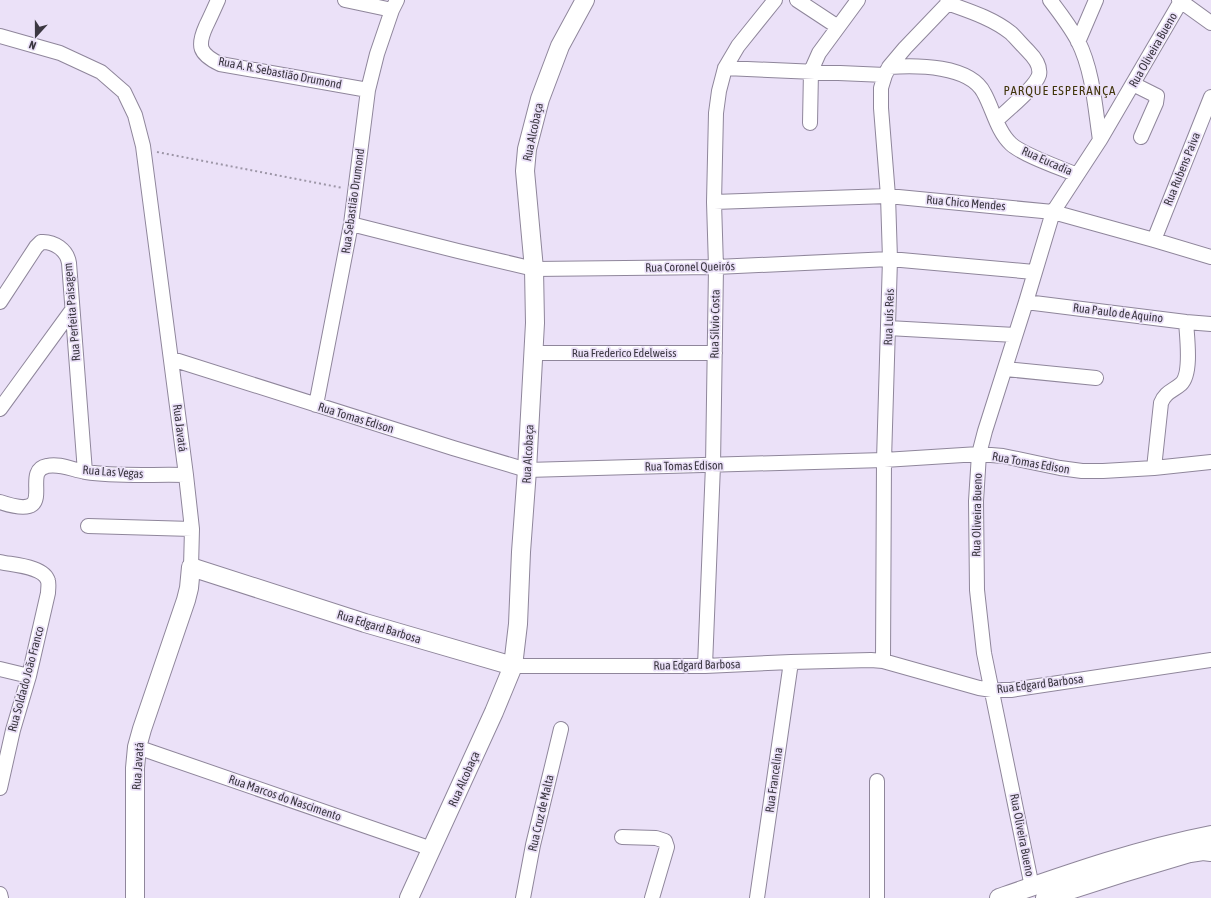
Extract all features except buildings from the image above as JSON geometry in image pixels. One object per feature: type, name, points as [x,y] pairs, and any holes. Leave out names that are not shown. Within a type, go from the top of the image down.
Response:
[{"type":"main road","name":"Rua Alcobaça","points":[[409,898],[494,712],[513,666],[518,624],[521,552],[534,353],[534,269],[525,171],[527,149],[540,99],[560,46],[585,0]]},
{"type":"main road","name":"Rua Edgard Barbosa","points":[[192,567],[365,623],[513,666]]},
{"type":"main road","name":"Rua Javatá","points":[[135,898],[135,768],[137,747],[186,600],[192,567]]},
{"type":"main road","points":[[1047,894],[1090,867],[1158,847],[1211,835]]},
{"type":"main road","points":[[999,898],[1047,894],[1190,853],[1203,851],[1211,852]]},
{"type":"street","name":"Rua A. R. Sebastião Drumond","points":[[218,0],[202,34],[200,43],[204,54],[212,60],[220,64],[368,90]]},
{"type":"street","points":[[345,0],[395,5]]},
{"type":"street","name":"Rua Sílvio Costa","points":[[705,666],[713,465],[716,267],[714,202],[716,114],[719,91],[726,68],[738,46],[775,0]]},
{"type":"street","points":[[797,0],[838,27]]},
{"type":"street","points":[[810,123],[811,71],[819,54],[858,0]]},
{"type":"street","points":[[1050,0],[1067,22],[1078,42],[1088,67],[1100,140]]},
{"type":"street","points":[[1078,42],[1096,0]]},
{"type":"street","points":[[1180,1],[1211,23]]},
{"type":"street","name":"Rua Oliveira Bueno","points":[[1047,894],[992,690],[983,646],[977,590],[976,501],[979,454],[1052,212],[1100,140],[1180,1]]},
{"type":"street","points":[[887,71],[949,2],[980,15],[996,23],[1012,34],[1038,65],[1039,74],[1034,84],[997,120]]},
{"type":"street","name":"Rua Sebastião Drumond","points":[[316,405],[352,224],[368,90],[377,54],[395,5]]},
{"type":"street","name":"Rua Javatá","points":[[0,36],[60,53],[101,72],[124,92],[135,115],[144,150],[165,318],[172,359],[192,528],[192,567]]},
{"type":"street","name":"Rua Eucadia","points":[[726,68],[811,71],[887,71],[924,66],[965,76],[976,82],[984,91],[1004,136],[1012,145],[1026,153],[1077,175]]},
{"type":"street","name":"Rua Luís Reis","points":[[883,661],[884,460],[890,259],[888,196],[881,108],[881,88],[887,71]]},
{"type":"street","points":[[1133,84],[1157,96],[1156,103],[1141,137]]},
{"type":"street","name":"Rua Rubens Paiva","points":[[1154,240],[1211,98]]},
{"type":"street","name":"Rua Chico Mendes","points":[[714,202],[888,196],[1052,212],[1211,257]]},
{"type":"street","name":"Rua Coronel Queirós","points":[[352,224],[458,252],[534,269],[716,267],[890,259],[1034,272]]},
{"type":"street","name":"Rua Perfeita Paisagem","points":[[0,302],[36,247],[41,242],[58,247],[64,252],[68,258],[85,472]]},
{"type":"street","name":"Rua Paulo de Aquino","points":[[1026,302],[1211,324]]},
{"type":"street","points":[[0,410],[72,310]]},
{"type":"street","points":[[1154,468],[1161,403],[1163,397],[1181,384],[1186,375],[1186,322]]},
{"type":"street","points":[[888,328],[1015,335]]},
{"type":"street","name":"Rua Frederico Edelweiss","points":[[534,353],[715,353]]},
{"type":"street","name":"Rua Tomas Edison","points":[[172,359],[527,470],[884,460],[979,454],[1003,456],[1082,471],[1154,468],[1211,462]]},
{"type":"street","points":[[1005,369],[1096,378]]},
{"type":"street","name":"Rua Las Vegas","points":[[0,502],[20,508],[34,503],[36,494],[36,478],[39,471],[46,466],[65,467],[85,472],[111,474],[186,475]]},
{"type":"street","points":[[88,526],[192,528]]},
{"type":"street","name":"Rua Soldado João Franco","points":[[0,562],[35,569],[44,573],[48,581],[48,593],[29,676],[6,729],[0,788]]},
{"type":"street","name":"Rua Edgard Barbosa","points":[[513,666],[705,666],[791,662],[883,661],[979,688],[1010,690],[1211,660]]},
{"type":"street","name":"Rua Francelina","points":[[757,898],[791,662]]},
{"type":"street","points":[[0,669],[29,676]]},
{"type":"street","name":"Rua Cruz de Malta","points":[[523,898],[533,845],[561,729]]},
{"type":"street","name":"Rua Marcos do Nascimento","points":[[137,747],[432,849]]},
{"type":"street","points":[[877,781],[877,898]]},
{"type":"street","points":[[622,837],[656,838],[665,841],[667,844],[652,898]]},
{"type":"street","points":[[0,894],[1,898]]},
{"type":"path","points":[[144,150],[355,190]]},
{"type":"district","name":"PARQUE ESPERANÇA","points":[[1060,90]]}]
